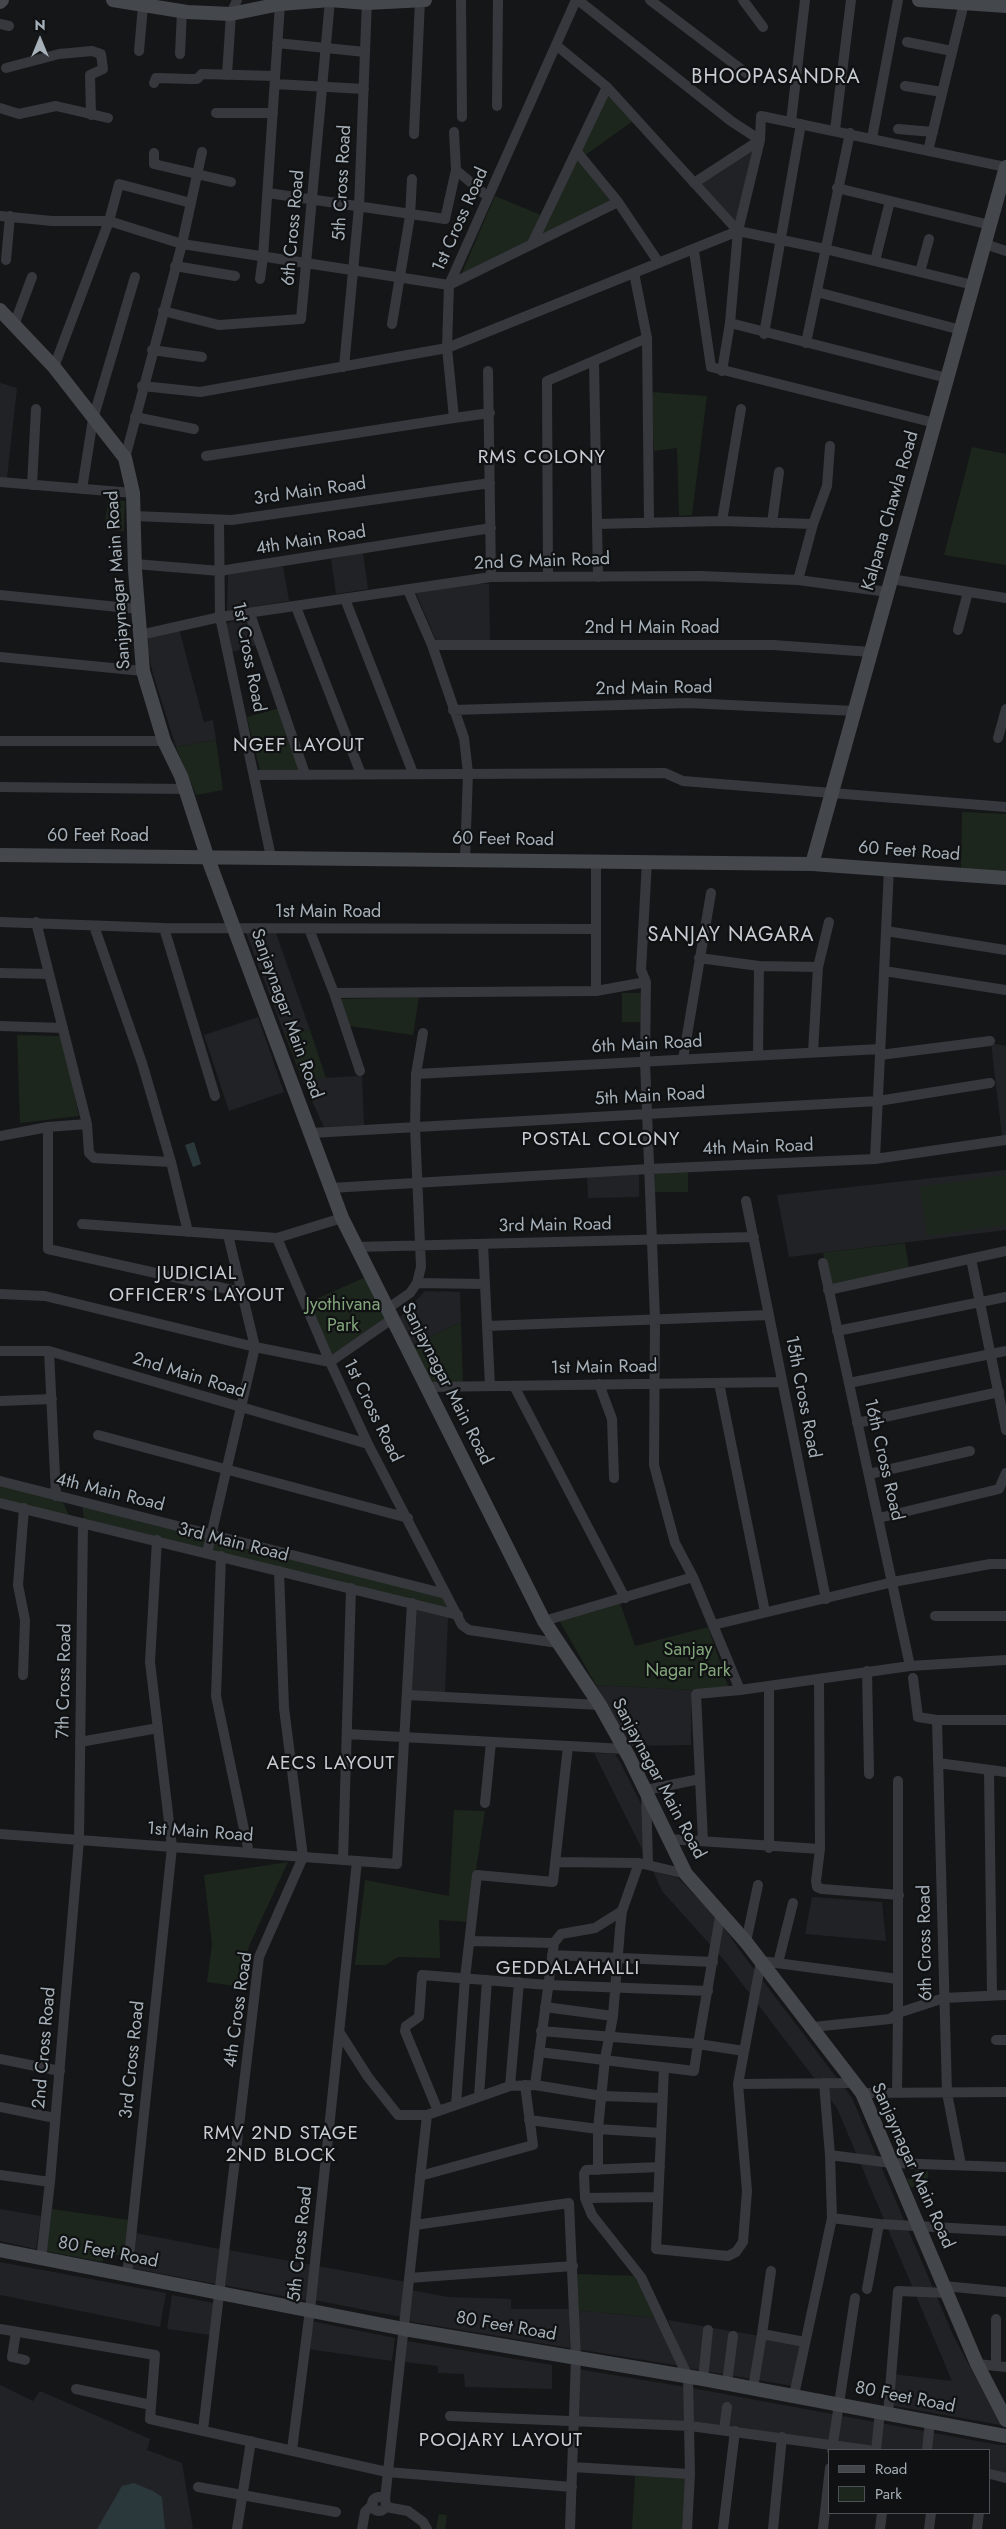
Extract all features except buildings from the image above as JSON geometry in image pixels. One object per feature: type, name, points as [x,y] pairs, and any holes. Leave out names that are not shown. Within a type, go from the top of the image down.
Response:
[{"type":"street","points":[[112,0],[182,11],[231,14],[280,4],[330,0],[367,2],[422,0],[414,134]]},
{"type":"street","points":[[227,75],[231,14],[237,0]]},
{"type":"street","name":"6th Cross Road","points":[[163,311],[219,325],[301,319],[308,265],[330,0]]},
{"type":"street","points":[[461,0],[462,117]]},
{"type":"street","points":[[497,106],[498,0]]},
{"type":"street","points":[[577,0],[731,121],[760,140]]},
{"type":"street","name":"1st Cross Road","points":[[454,418],[447,348],[449,285],[577,0]]},
{"type":"street","points":[[650,0],[750,76]]},
{"type":"street","points":[[743,0],[763,27]]},
{"type":"street","points":[[764,334],[781,241],[796,123],[805,0]]},
{"type":"street","points":[[835,130],[851,0]]},
{"type":"street","points":[[872,138],[898,0]]},
{"type":"street","points":[[921,0],[964,3],[992,2],[1006,6]]},
{"type":"street","name":"5th Cross Road","points":[[344,367],[359,208],[367,2]]},
{"type":"street","points":[[928,151],[964,3]]},
{"type":"street","points":[[260,279],[268,193],[280,4]]},
{"type":"street","points":[[139,51],[142,6]]},
{"type":"street","points":[[180,54],[182,11]]},
{"type":"street","points":[[277,42],[365,52]]},
{"type":"street","points":[[907,42],[952,51]]},
{"type":"street","points":[[556,45],[607,86],[738,232]]},
{"type":"street","points":[[6,68],[59,54],[92,51],[101,54],[103,69],[90,74],[91,115]]},
{"type":"street","points":[[154,83],[156,78],[174,75],[197,79],[202,74],[364,89]]},
{"type":"street","points":[[532,244],[607,86]]},
{"type":"street","points":[[905,86],[942,92]]},
{"type":"street","points":[[0,108],[19,114],[56,106],[108,118]]},
{"type":"street","points":[[216,112],[273,113]]},
{"type":"street","points":[[722,371],[730,324],[738,232],[760,140],[761,116],[1006,167]]},
{"type":"street","points":[[898,129],[933,132]]},
{"type":"street","points":[[268,193],[410,216],[446,219],[456,170],[454,132]]},
{"type":"street","points":[[806,343],[837,188],[850,134]]},
{"type":"street","points":[[694,183],[760,140]]},
{"type":"street","points":[[125,458],[142,386],[182,244],[202,152]]},
{"type":"street","points":[[577,152],[618,202],[659,263]]},
{"type":"street","points":[[154,153],[154,164],[231,182]]},
{"type":"street","name":"Kalpana Chawla Road","points":[[812,864],[1006,167]]},
{"type":"street","points":[[456,170],[488,197]]},
{"type":"street","points":[[392,324],[410,216],[412,179]]},
{"type":"street","points":[[54,367],[109,221],[119,184],[192,203]]},
{"type":"street","points":[[837,188],[990,225]]},
{"type":"street","points":[[875,261],[890,201]]},
{"type":"street","points":[[6,260],[5,216],[52,221],[109,221],[182,244],[308,265],[399,276],[449,285],[618,202]]},
{"type":"street","points":[[142,386],[200,392],[447,348],[738,232],[825,249],[973,285]]},
{"type":"street","points":[[920,272],[929,239]]},
{"type":"street","points":[[984,244],[1006,251]]},
{"type":"street","points":[[694,251],[711,367],[935,423]]},
{"type":"street","points":[[175,266],[234,276]]},
{"type":"street","points":[[634,273],[647,338],[649,523]]},
{"type":"street","points":[[14,325],[32,277]]},
{"type":"street","points":[[82,489],[93,419],[135,277]]},
{"type":"street","points":[[817,292],[961,330]]},
{"type":"street","name":"Sanjaynagar Main Road","points":[[0,310],[54,367],[125,458],[133,493],[135,564],[144,671],[164,741],[185,789],[207,856],[342,1218],[544,1621],[600,1706],[646,1790],[686,1874],[721,1911],[746,1942],[858,2088],[892,2163],[977,2364],[1006,2420]]},
{"type":"street","points":[[730,324],[947,378]]},
{"type":"street","points":[[548,576],[547,381],[647,338]]},
{"type":"street","points":[[152,350],[202,356]]},
{"type":"street","points":[[594,362],[598,577]]},
{"type":"street","points":[[488,372],[491,577]]},
{"type":"street","points":[[32,485],[36,409]]},
{"type":"street","points":[[722,521],[741,409]]},
{"type":"street","points":[[206,456],[490,413]]},
{"type":"street","points":[[135,418],[194,429]]},
{"type":"street","points":[[798,580],[813,524],[826,486],[830,446]]},
{"type":"street","points":[[772,523],[779,472]]},
{"type":"street","points":[[0,482],[133,493]]},
{"type":"street","name":"3rd Main Road","points":[[134,516],[232,520],[490,483]]},
{"type":"street","name":"1st Cross Road","points":[[219,520],[220,617],[271,857]]},
{"type":"street","points":[[597,524],[722,521],[813,524]]},
{"type":"street","name":"4th Main Road","points":[[135,564],[220,572],[491,528]]},
{"type":"street","name":"2nd G Main Road","points":[[140,635],[220,617],[491,577],[701,576],[890,586]]},
{"type":"street","points":[[890,586],[968,592],[1006,598]]},
{"type":"street","points":[[408,590],[432,645],[464,738],[468,773],[465,859]]},
{"type":"street","points":[[958,630],[968,592]]},
{"type":"street","points":[[0,595],[138,609]]},
{"type":"street","points":[[345,599],[413,773]]},
{"type":"street","points":[[296,607],[361,774]]},
{"type":"street","points":[[250,614],[305,774]]},
{"type":"street","name":"2nd H Main Road","points":[[432,645],[773,645],[871,652]]},
{"type":"street","points":[[0,657],[144,671]]},
{"type":"street","name":"2nd Main Road","points":[[453,710],[688,703],[855,712]]},
{"type":"street","points":[[998,738],[1006,710]]},
{"type":"street","points":[[0,741],[164,741]]},
{"type":"street","points":[[255,775],[665,773],[683,781],[1006,808]]},
{"type":"street","points":[[0,787],[185,789]]},
{"type":"street","name":"60 Feet Road","points":[[0,855],[596,860],[812,864],[1006,878]]},
{"type":"street","points":[[596,860],[596,991]]},
{"type":"street","points":[[647,861],[641,970],[646,982],[645,1061],[655,1319],[654,1465],[675,1543],[693,1577],[740,1690]]},
{"type":"street","points":[[875,1159],[889,869]]},
{"type":"street","points":[[683,1059],[711,893]]},
{"type":"street","name":"1st Main Road","points":[[0,922],[234,929],[596,929]]},
{"type":"street","points":[[36,922],[87,1124],[89,1153],[94,1158],[171,1162]]},
{"type":"street","points":[[813,1052],[818,967],[829,922]]},
{"type":"street","points":[[94,926],[142,1063],[171,1162],[188,1232]]},
{"type":"street","points":[[164,928],[215,1096]]},
{"type":"street","points":[[309,929],[334,993],[360,1071]]},
{"type":"street","points":[[886,930],[1006,950]]},
{"type":"street","points":[[699,958],[759,966],[818,967]]},
{"type":"street","points":[[758,1055],[759,966]]},
{"type":"street","points":[[884,971],[1006,990]]},
{"type":"street","points":[[0,973],[49,974]]},
{"type":"street","points":[[334,993],[596,991],[646,982]]},
{"type":"street","points":[[0,1026],[63,1028]]},
{"type":"street","points":[[0,1294],[45,1296],[255,1347],[330,1362],[390,1314],[417,1284],[421,1267],[419,1183],[415,1127],[416,1074],[423,1033]]},
{"type":"street","name":"6th Main Road","points":[[416,1074],[813,1052],[880,1052],[990,1041]]},
{"type":"street","name":"5th Main Road","points":[[310,1133],[878,1101],[990,1083]]},
{"type":"street","points":[[0,1136],[48,1127],[87,1124]]},
{"type":"street","points":[[48,1127],[48,1249],[241,1292]]},
{"type":"street","name":"4th Main Road","points":[[331,1188],[649,1169],[875,1159],[1006,1140]]},
{"type":"street","name":"15th Cross Road","points":[[746,1200],[826,1599]]},
{"type":"street","points":[[82,1224],[277,1238],[342,1218]]},
{"type":"street","points":[[207,1553],[255,1347],[228,1235]]},
{"type":"street","name":"3rd Main Road","points":[[356,1247],[754,1237]]},
{"type":"street","name":"1st Cross Road","points":[[277,1238],[330,1362],[368,1444],[458,1615]]},
{"type":"street","points":[[483,1244],[490,1386]]},
{"type":"street","points":[[828,1290],[1006,1251]]},
{"type":"street","points":[[971,1259],[1006,1430]]},
{"type":"street","name":"16th Cross Road","points":[[823,1262],[848,1383],[894,1582],[910,1666]]},
{"type":"street","points":[[417,1284],[485,1284]]},
{"type":"street","points":[[837,1332],[1006,1297]]},
{"type":"street","points":[[487,1326],[769,1315]]},
{"type":"street","name":"2nd Main Road","points":[[0,1351],[49,1351],[241,1409],[368,1444]]},
{"type":"street","points":[[49,1351],[56,1496]]},
{"type":"street","points":[[848,1383],[1006,1351]]},
{"type":"street","name":"1st Main Road","points":[[427,1387],[782,1382]]},
{"type":"street","points":[[719,1383],[765,1612]]},
{"type":"street","points":[[599,1384],[612,1419],[614,1478]]},
{"type":"street","points":[[514,1386],[625,1598]]},
{"type":"street","points":[[857,1422],[999,1392]]},
{"type":"street","points":[[0,1401],[52,1399]]},
{"type":"street","points":[[98,1435],[408,1518]]},
{"type":"street","points":[[869,1474],[970,1451]]},
{"type":"street","points":[[879,1518],[999,1489],[1006,1473]]},
{"type":"street","name":"4th Main Road","points":[[0,1481],[446,1594]]},
{"type":"street","name":"3rd Main Road","points":[[0,1503],[458,1615]]},
{"type":"street","points":[[23,1675],[26,1620],[18,1585],[24,1508]]},
{"type":"street","name":"7th Cross Road","points":[[79,1840],[83,1523]]},
{"type":"street","points":[[157,1540],[150,1662],[172,1847]]},
{"type":"street","points":[[221,1556],[216,1696],[249,1853]]},
{"type":"street","points":[[713,1625],[894,1582],[990,1564],[1006,1564]]},
{"type":"street","points":[[279,1571],[284,1708],[304,1857]]},
{"type":"street","points":[[544,1621],[693,1577]]},
{"type":"street","points":[[343,1860],[351,1588]]},
{"type":"street","points":[[405,1737],[412,1604]]},
{"type":"street","points":[[458,1615],[462,1625],[469,1630],[558,1643]]},
{"type":"street","points":[[935,1616],[1006,1616]]},
{"type":"street","points":[[703,1841],[696,1694],[769,1687],[910,1666],[1006,1660]]},
{"type":"street","points":[[867,1672],[870,1774]]},
{"type":"street","points":[[914,1678],[918,1717],[937,1720],[1006,1720]]},
{"type":"street","points":[[819,1679],[820,1849],[817,1887],[822,1889],[899,1894]]},
{"type":"street","points":[[769,1687],[769,1848]]},
{"type":"street","points":[[407,1694],[600,1706]]},
{"type":"street","name":"6th Cross Road","points":[[937,1720],[947,2092],[960,2165]]},
{"type":"street","points":[[80,1742],[158,1728]]},
{"type":"street","points":[[347,1734],[624,1749]]},
{"type":"street","name":"1st Main Road","points":[[0,1834],[397,1864],[405,1737]]},
{"type":"street","points":[[485,1803],[491,1742]]},
{"type":"street","points":[[456,2104],[466,1978],[477,1875],[553,1882],[568,1746]]},
{"type":"street","points":[[938,1763],[1006,1772]]},
{"type":"street","points":[[989,1770],[992,1995]]},
{"type":"street","points":[[598,2170],[598,2129],[605,2060],[613,2016],[622,1911],[643,1864],[646,1790],[700,1780]]},
{"type":"street","points":[[897,2093],[898,1781]]},
{"type":"street","points":[[669,1839],[769,1848],[820,1849]]},
{"type":"street","name":"2nd Cross Road","points":[[41,2259],[50,2182],[79,1840]]},
{"type":"street","name":"3rd Cross Road","points":[[127,2276],[172,1847]]},
{"type":"street","name":"4th Cross Road","points":[[203,2430],[260,1957],[304,1857]]},
{"type":"street","name":"5th Cross Road","points":[[292,2450],[310,2310],[357,1861]]},
{"type":"street","points":[[556,1862],[643,1864],[686,1874]]},
{"type":"street","points":[[746,1942],[758,1885]]},
{"type":"street","points":[[778,1963],[793,1903]]},
{"type":"street","points":[[420,2176],[533,2145],[529,2120],[530,2085],[540,2052],[554,1943],[560,1934],[595,1928],[622,1911]]},
{"type":"street","points":[[540,2052],[694,2070],[721,1911]]},
{"type":"street","points":[[470,1941],[554,1943]]},
{"type":"street","points":[[552,1956],[713,1962]]},
{"type":"street","points":[[664,2068],[656,2249],[728,2256],[736,2252],[743,2242],[747,2191],[738,2084],[761,1961],[898,1980]]},
{"type":"street","points":[[438,2111],[405,2031],[406,2026],[419,2017],[422,1975],[548,1985],[616,1986],[708,1991]]},
{"type":"street","points":[[479,2096],[487,1980]]},
{"type":"street","points":[[510,2086],[519,1982]]},
{"type":"street","points":[[813,2027],[896,2015],[944,1998],[1006,1995]]},
{"type":"street","points":[[545,2007],[613,2016]]},
{"type":"street","points":[[542,2031],[698,2044],[744,2051]]},
{"type":"street","points":[[340,2033],[368,2077],[398,2115],[427,2115],[510,2086],[530,2085],[602,2096],[662,2098]]},
{"type":"street","points":[[0,2059],[60,2071]]},
{"type":"street","points":[[738,2084],[824,2083],[897,2093],[1006,2092]]},
{"type":"street","points":[[794,2395],[832,2218],[830,2155],[824,2083]]},
{"type":"street","points":[[0,2107],[55,2118]]},
{"type":"street","points":[[362,2529],[365,2512],[380,2502],[386,2476],[427,2115]]},
{"type":"street","points":[[529,2120],[598,2129],[661,2133]]},
{"type":"street","points":[[830,2155],[892,2163],[1006,2167]]},
{"type":"street","points":[[660,2167],[586,2170],[584,2174],[586,2198],[592,2215],[641,2277],[688,2377],[690,2426],[688,2529]]},
{"type":"street","points":[[0,2175],[50,2182]]},
{"type":"street","points":[[586,2198],[658,2197]]},
{"type":"street","points":[[415,2225],[569,2203],[576,2358],[570,2529]]},
{"type":"street","points":[[832,2218],[879,2224],[1006,2231]]},
{"type":"street","points":[[867,2289],[879,2224]]},
{"type":"street","name":"80 Feet Road","points":[[0,2250],[404,2329],[727,2383],[1006,2436]]},
{"type":"street","points":[[409,2278],[573,2266]]},
{"type":"street","points":[[754,2388],[771,2271]]},
{"type":"street","points":[[876,2449],[884,2413],[898,2291],[1006,2292]]},
{"type":"street","points":[[832,2448],[837,2403],[855,2298]]},
{"type":"street","points":[[977,2364],[1001,2366],[996,2319]]},
{"type":"street","points":[[0,2329],[155,2355],[150,2419],[292,2450],[386,2476],[572,2487]]},
{"type":"street","points":[[703,2379],[708,2330]]},
{"type":"street","points":[[16,2332],[8,2356],[25,2360]]},
{"type":"street","points":[[762,2334],[805,2342]]},
{"type":"street","points":[[727,2383],[733,2336]]},
{"type":"street","points":[[76,2389],[151,2405]]},
{"type":"street","points":[[724,2430],[726,2407]]},
{"type":"street","points":[[450,2416],[690,2426],[782,2437],[832,2448],[850,2449]]},
{"type":"street","points":[[927,2449],[930,2422]]},
{"type":"street","points":[[723,2529],[735,2431]]},
{"type":"street","points":[[773,2529],[782,2437]]},
{"type":"street","points":[[237,2529],[251,2441]]},
{"type":"street","points":[[572,2467],[690,2474]]},
{"type":"street","points":[[991,2474],[1006,2478]]},
{"type":"street","points":[[823,2529],[828,2485]]},
{"type":"street","points":[[198,2487],[336,2512]]},
{"type":"street","points":[[380,2502],[408,2511],[422,2522],[427,2529]]},
{"type":"street","points":[[880,2529],[882,2514]]},
{"type":"street","points":[[929,2529],[931,2514]]},
{"type":"street","points":[[977,2529],[979,2514]]},
{"type":"shaded area","points":[[753,149],[738,231],[698,183]]},
{"type":"shaded area","points":[[0,383],[17,388],[7,478],[0,477]]},
{"type":"shaded area","points":[[363,553],[368,589],[336,594],[331,559]]},
{"type":"shaded area","points":[[283,566],[289,601],[227,611],[228,575]]},
{"type":"shaded area","points":[[471,584],[489,584],[490,640],[436,640],[416,593]]},
{"type":"shaded area","points":[[249,617],[257,645],[232,652],[224,624]]},
{"type":"shaded area","points":[[179,629],[204,722],[213,720],[216,740],[176,747],[153,674],[145,637]]},
{"type":"shaded area","points":[[246,933],[276,933],[310,1030],[284,1033]]},
{"type":"shaded area","points":[[258,1017],[284,1092],[229,1111],[204,1035]]},
{"type":"shaded area","points":[[991,1043],[1006,1046],[1006,1136],[1002,1136]]},
{"type":"shaded area","points":[[362,1076],[364,1125],[324,1127],[302,1079]]},
{"type":"shaded area","points":[[194,1142],[201,1164],[193,1167],[185,1145]]},
{"type":"shaded area","points":[[1006,1170],[1006,1230],[789,1257],[777,1195]]},
{"type":"shaded area","points":[[639,1174],[639,1197],[588,1198],[587,1175]]},
{"type":"shaded area","points":[[425,1291],[460,1292],[461,1322],[413,1345],[399,1318]]},
{"type":"shaded area","points":[[414,1609],[448,1617],[445,1694],[408,1693]]},
{"type":"shaded area","points":[[596,1685],[691,1690],[691,1745],[632,1746]]},
{"type":"shaded area","points":[[594,1753],[615,1754],[642,1806],[643,1851]]},
{"type":"shaded area","points":[[653,1871],[678,1878],[717,1917],[738,1948],[852,2098],[953,2335],[1001,2425],[889,2405],[892,2374],[952,2381],[837,2108],[724,1960],[662,1891]]},
{"type":"shaded area","points":[[812,1897],[882,1902],[886,1941],[805,1934]]},
{"type":"shaded area","points":[[0,2209],[41,2216],[36,2249],[0,2241]]},
{"type":"shaded area","points":[[135,2233],[220,2249],[216,2284],[131,2268]]},
{"type":"shaded area","points":[[228,2250],[313,2265],[309,2301],[223,2285]]},
{"type":"shaded area","points":[[0,2262],[166,2293],[160,2327],[0,2295]]},
{"type":"shaded area","points":[[317,2266],[407,2282],[401,2317],[314,2300]]},
{"type":"shaded area","points":[[411,2290],[448,2297],[511,2299],[511,2309],[569,2309],[570,2348],[407,2321]]},
{"type":"shaded area","points":[[172,2295],[214,2303],[211,2335],[167,2329]]},
{"type":"shaded area","points":[[576,2310],[658,2318],[680,2366],[577,2349]]},
{"type":"shaded area","points":[[668,2320],[800,2343],[793,2386],[687,2368]]},
{"type":"shaded area","points":[[311,2321],[395,2338],[392,2361],[307,2349]]},
{"type":"shaded area","points":[[407,2341],[552,2365],[552,2389],[465,2387],[464,2374],[438,2373],[438,2366],[405,2362]]},
{"type":"shaded area","points":[[578,2369],[686,2387],[687,2424],[577,2418]]},
{"type":"shaded area","points":[[0,2385],[33,2401],[40,2391],[150,2439],[147,2450],[182,2463],[193,2529],[0,2529]]},
{"type":"shaded area","points":[[692,2388],[1006,2445],[1006,2475],[991,2472],[991,2449],[859,2449],[692,2425]]},
{"type":"shaded area","points":[[134,2483],[162,2497],[165,2529],[97,2529],[122,2486]]},
{"type":"green space","points":[[608,90],[633,121],[584,156],[580,152]]},
{"type":"green space","points":[[577,160],[611,201],[541,235]]},
{"type":"green space","points":[[495,196],[541,215],[531,241],[461,275]]},
{"type":"green space","points":[[651,392],[707,396],[692,515],[679,516],[677,448],[654,451]]},
{"type":"green space","points":[[972,447],[1006,454],[1006,565],[944,555]]},
{"type":"green space","points":[[108,499],[125,501],[124,531],[104,530]]},
{"type":"green space","points":[[280,708],[301,770],[260,771],[247,717]]},
{"type":"green space","points":[[216,740],[223,790],[196,795],[176,747]]},
{"type":"green space","points":[[962,812],[1006,814],[1006,873],[961,870]]},
{"type":"green space","points":[[622,993],[644,993],[644,1022],[622,1022]]},
{"type":"green space","points":[[419,997],[413,1035],[349,1026],[341,999]]},
{"type":"green space","points":[[310,1030],[326,1078],[302,1079],[284,1033]]},
{"type":"green space","points":[[17,1035],[62,1036],[79,1116],[20,1123]]},
{"type":"green space","points":[[688,1170],[688,1192],[655,1192],[655,1171]]},
{"type":"green space","points":[[1006,1175],[1006,1225],[927,1236],[920,1187]]},
{"type":"green space","points":[[905,1243],[909,1268],[830,1286],[823,1253]]},
{"type":"green space","name":"Jyothivana Park","points":[[366,1277],[385,1320],[330,1356],[309,1302]]},
{"type":"green space","points":[[461,1322],[463,1384],[432,1384],[413,1345]]},
{"type":"green space","points":[[0,1484],[62,1501],[69,1515],[0,1500]]},
{"type":"green space","points":[[82,1505],[443,1597],[454,1612],[84,1519]]},
{"type":"green space","name":"Sanjay Nagar Park","points":[[620,1603],[635,1646],[708,1627],[729,1689],[691,1690],[596,1685],[559,1620]]},
{"type":"green space","points":[[454,1810],[485,1811],[468,1922],[439,1920],[440,1958],[398,1957],[386,1965],[355,1965],[365,1880],[449,1896]]},
{"type":"green space","points":[[288,1862],[249,1946],[241,1987],[207,1982],[212,1944],[204,1875]]},
{"type":"green space","points":[[915,2170],[928,2171],[928,2188],[910,2187],[907,2179],[915,2179]]},
{"type":"green space","points":[[52,2209],[129,2220],[125,2256],[104,2253],[103,2262],[45,2251]]},
{"type":"green space","points":[[576,2274],[637,2276],[658,2318],[576,2310]]},
{"type":"green space","points":[[635,2476],[685,2478],[682,2529],[632,2529]]},
{"type":"green space","points":[[439,2514],[447,2515],[445,2529],[436,2529]]},
{"type":"district","name":"BHOOPASANDRA","points":[[776,78]]},
{"type":"district","name":"RMS COLONY","points":[[542,458]]},
{"type":"district","name":"NGEF LAYOUT","points":[[299,746]]},
{"type":"district","name":"SANJAY NAGARA","points":[[731,936]]},
{"type":"district","name":"POSTAL COLONY","points":[[601,1140]]},
{"type":"district","name":"JUDICIAL OFFICER'S LAYOUT","points":[[197,1285]]},
{"type":"district","name":"AECS LAYOUT","points":[[331,1764]]},
{"type":"district","name":"GEDDALAHALLI","points":[[568,1969]]},
{"type":"district","name":"RMV 2ND STAGE 2ND BLOCK","points":[[281,2145]]},
{"type":"district","name":"POOJARY LAYOUT","points":[[501,2441]]}]
